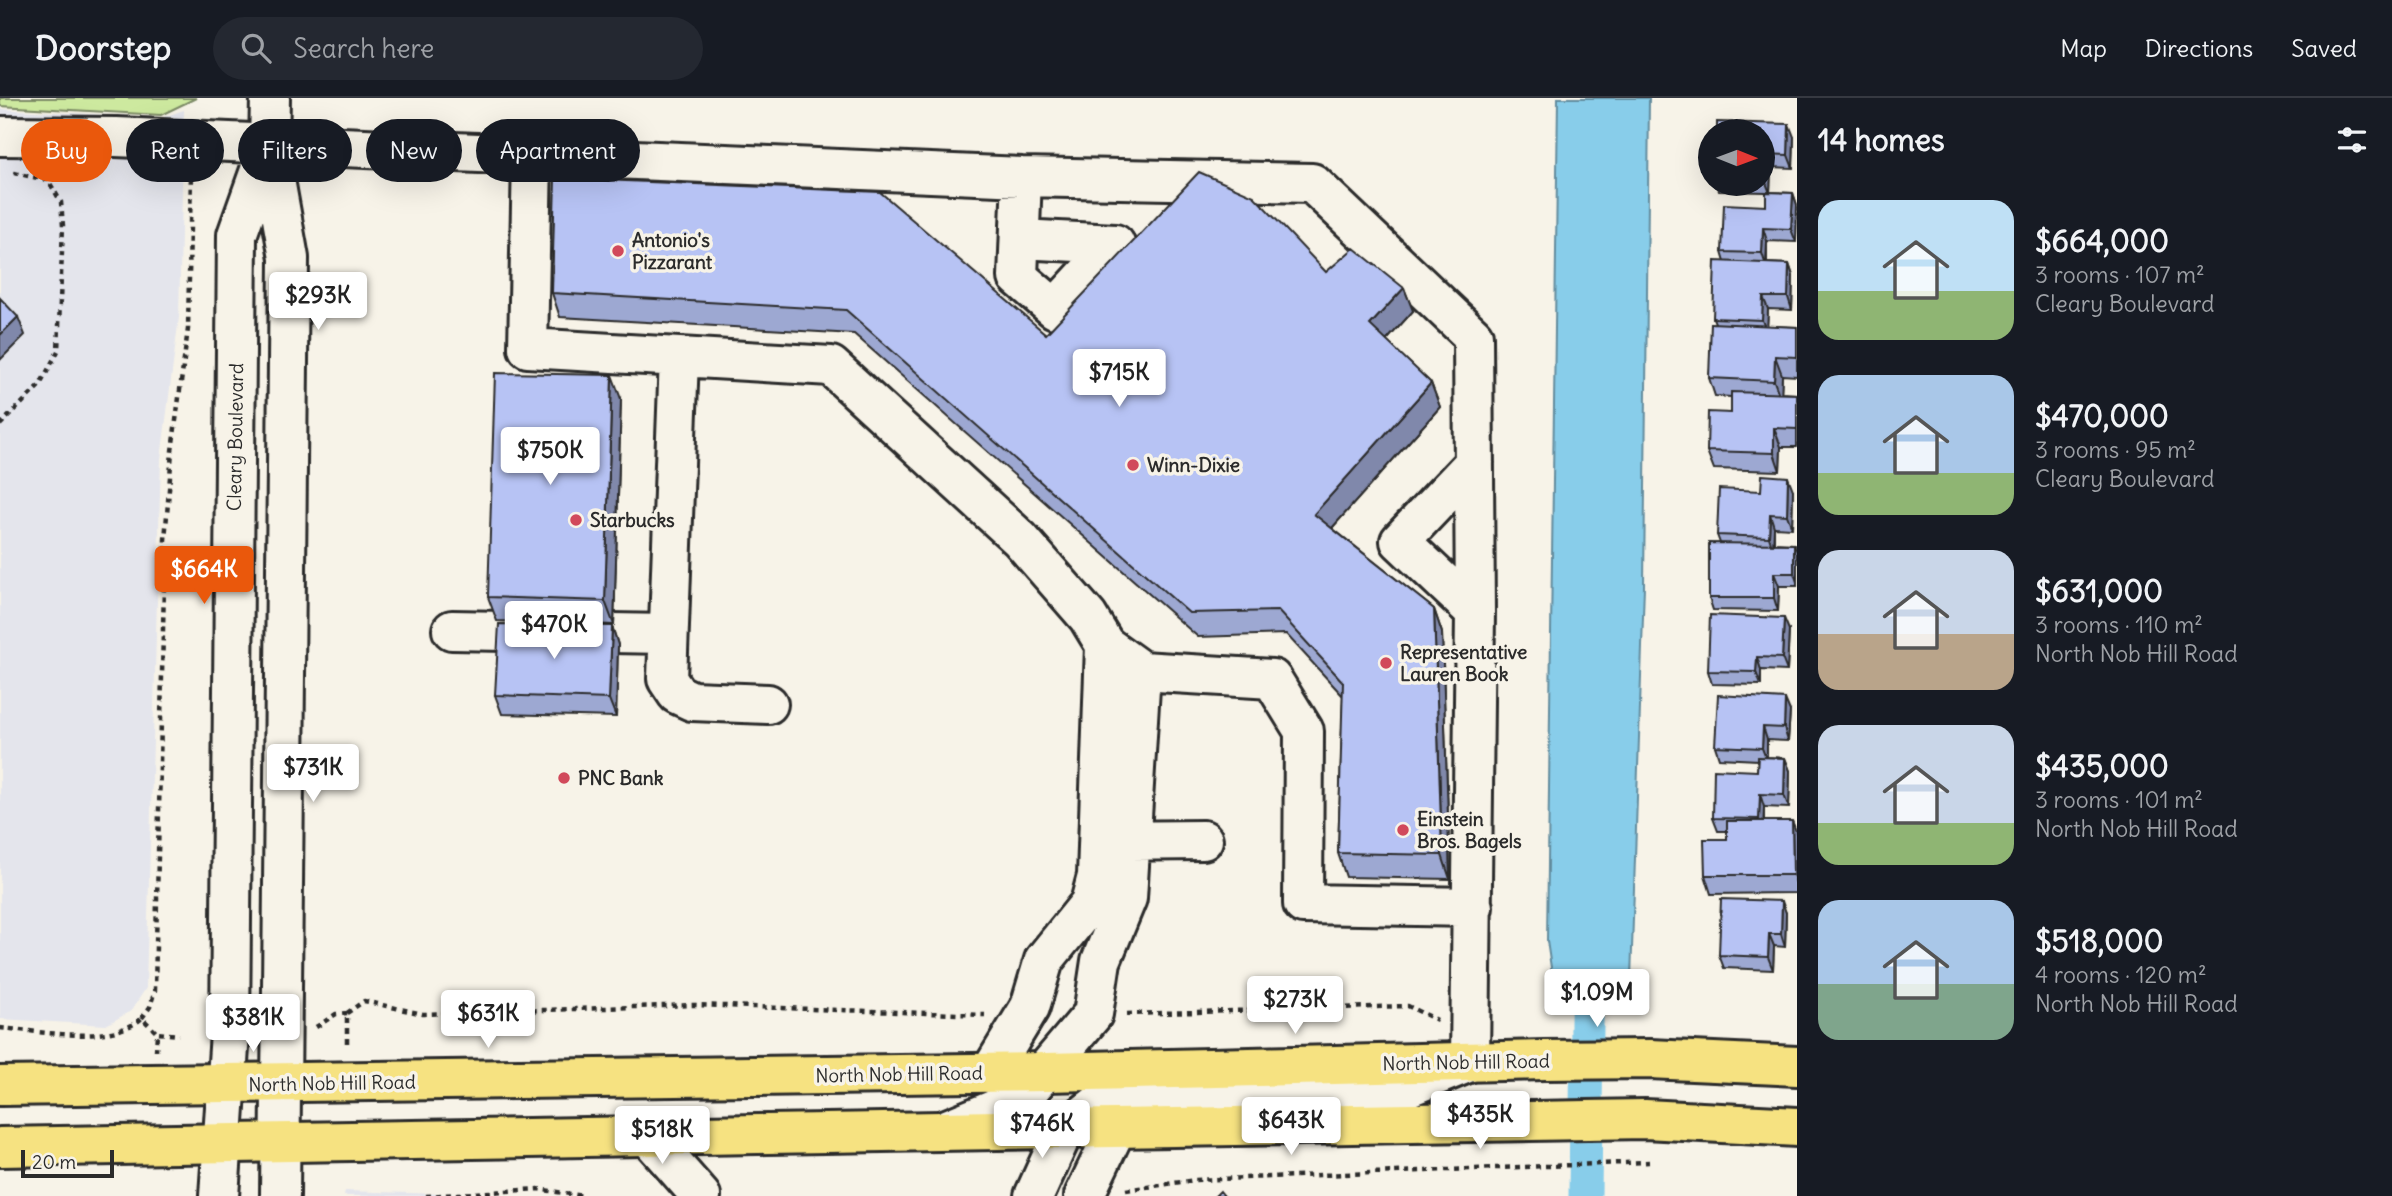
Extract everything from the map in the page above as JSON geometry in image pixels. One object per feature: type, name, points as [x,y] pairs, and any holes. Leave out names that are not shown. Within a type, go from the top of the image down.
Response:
[{"type":"main road","name":"North Nob Hill Road","points":[[0,1086],[990,1073],[1544,1060],[1650,1059],[1797,1066]]},
{"type":"main road","points":[[0,1147],[1645,1119],[1797,1127]]},
{"type":"street","name":"Cleary Boulevard","points":[[270,98],[270,119]]},
{"type":"street","points":[[3,153],[126,145]]},
{"type":"street","points":[[352,150],[476,155]]},
{"type":"street","points":[[640,162],[1022,177],[1312,183],[1473,336],[1474,907],[1470,1062],[1406,1088],[1115,1091],[1064,1130],[1034,1196]]},
{"type":"street","points":[[1020,239],[1022,177]]},
{"type":"street","name":"Cleary Boulevard","points":[[219,1196],[230,1020],[237,235],[256,182]]},
{"type":"street","name":"Cleary Boulevard","points":[[275,182],[289,258],[280,1196]]},
{"type":"street","points":[[532,182],[528,348],[831,366],[1020,540],[1088,617],[1105,645],[1141,671],[1272,679],[1304,731],[1303,904],[1474,907]]},
{"type":"street","points":[[679,357],[667,679],[677,694],[692,701],[768,704]]},
{"type":"street","points":[[1474,463],[1400,541],[1475,612]]},
{"type":"street","points":[[452,630],[667,634]]},
{"type":"street","points":[[939,1132],[1022,1098],[1047,1072],[1093,1014],[1101,961],[1127,898],[1115,841],[1105,645]]},
{"type":"street","points":[[990,1073],[1025,1015],[1044,960],[1090,904],[1097,876],[1115,841],[1141,671]]},
{"type":"street","points":[[1115,841],[1203,840]]},
{"type":"street","points":[[1084,1196],[1116,1129]]},
{"type":"street","points":[[648,1136],[701,1196]]},
{"type":"path","points":[[0,425],[40,385],[51,368],[58,351],[61,321],[61,202],[48,180],[3,153]]},
{"type":"path","points":[[0,1028],[110,1034],[133,1025],[142,1018],[150,1007],[155,990],[166,540],[172,452],[188,329],[193,182]]},
{"type":"path","points":[[311,1030],[336,1014],[347,1013],[364,1002],[423,1014],[695,1005],[1025,1015]]},
{"type":"path","points":[[1093,1014],[1408,1006],[1441,1022]]},
{"type":"path","points":[[346,1044],[347,1013]]},
{"type":"path","points":[[142,1018],[157,1033],[179,1035]]},
{"type":"path","points":[[155,1061],[157,1033]]},
{"type":"path","points":[[1121,1191],[1195,1180],[1649,1163]]},
{"type":"path","points":[[426,1196],[538,1189],[584,1196]]},
{"type":"shaded area","points":[[0,109],[161,118],[184,110],[184,119],[126,119],[126,182],[182,182],[179,317],[161,459],[146,988],[131,1011],[106,1025],[0,1019]]},
{"type":"shaded area","points":[[345,1191],[507,1196],[344,1196]]},
{"type":"green space","points":[[0,98],[196,98],[161,115],[0,106]]},
{"type":"water","points":[[1558,98],[1649,98],[1644,586],[1631,979],[1604,986],[1553,981],[1547,941]]},
{"type":"building","points":[[1775,124],[1789,124],[1788,155],[1775,154]]},
{"type":"building","points":[[1199,172],[1254,196],[1326,272],[1354,248],[1404,288],[1370,325],[1431,383],[1314,514],[1434,609],[1442,855],[1338,853],[1343,682],[1278,611],[1189,613],[846,310],[552,293],[555,182],[640,182],[880,192],[1046,334]]},
{"type":"building","points":[[1775,192],[1793,193],[1791,229],[1763,228],[1762,253],[1722,252],[1724,204],[1766,206],[1766,196],[1775,196]]},
{"type":"building","points":[[1715,261],[1789,264],[1788,297],[1763,297],[1762,320],[1713,318]]},
{"type":"building","points":[[0,298],[18,317],[0,335]]},
{"type":"building","points":[[1711,323],[1797,327],[1797,357],[1775,356],[1774,381],[1709,378]]},
{"type":"building","points":[[495,373],[612,375],[605,601],[488,597]]},
{"type":"building","points":[[1731,392],[1797,394],[1797,429],[1774,428],[1774,453],[1707,451],[1708,412],[1731,413]]},
{"type":"building","points":[[1762,475],[1788,477],[1787,515],[1770,514],[1769,537],[1717,535],[1719,489],[1761,491]]},
{"type":"building","points":[[1709,543],[1794,544],[1794,573],[1774,573],[1774,598],[1709,598]]},
{"type":"building","points":[[1710,615],[1784,618],[1782,658],[1757,657],[1756,672],[1708,671]]},
{"type":"building","points":[[499,624],[612,626],[609,699],[495,695]]},
{"type":"building","points":[[1718,695],[1785,699],[1784,728],[1763,727],[1762,748],[1715,746]]},
{"type":"building","points":[[1758,757],[1785,758],[1784,795],[1760,794],[1759,819],[1713,818],[1714,769],[1757,771]]},
{"type":"building","points":[[1727,821],[1792,821],[1793,875],[1705,875],[1704,839],[1727,839]]},
{"type":"building","points":[[1721,899],[1782,901],[1781,934],[1769,934],[1768,957],[1719,955]]},
{"type":"waterway","points":[[1585,1196],[1588,940]]},
{"type":"place","name":"Antonio's Pizzarant","points":[[618,251]]},
{"type":"place","name":"Winn-Dixie","points":[[1133,465]]},
{"type":"place","name":"Starbucks","points":[[576,520]]},
{"type":"place","name":"Representative Lauren Book","points":[[1386,663]]},
{"type":"place","name":"PNC Bank","points":[[564,778]]},
{"type":"place","name":"Einstein Bros. Bagels","points":[[1403,830]]}]
